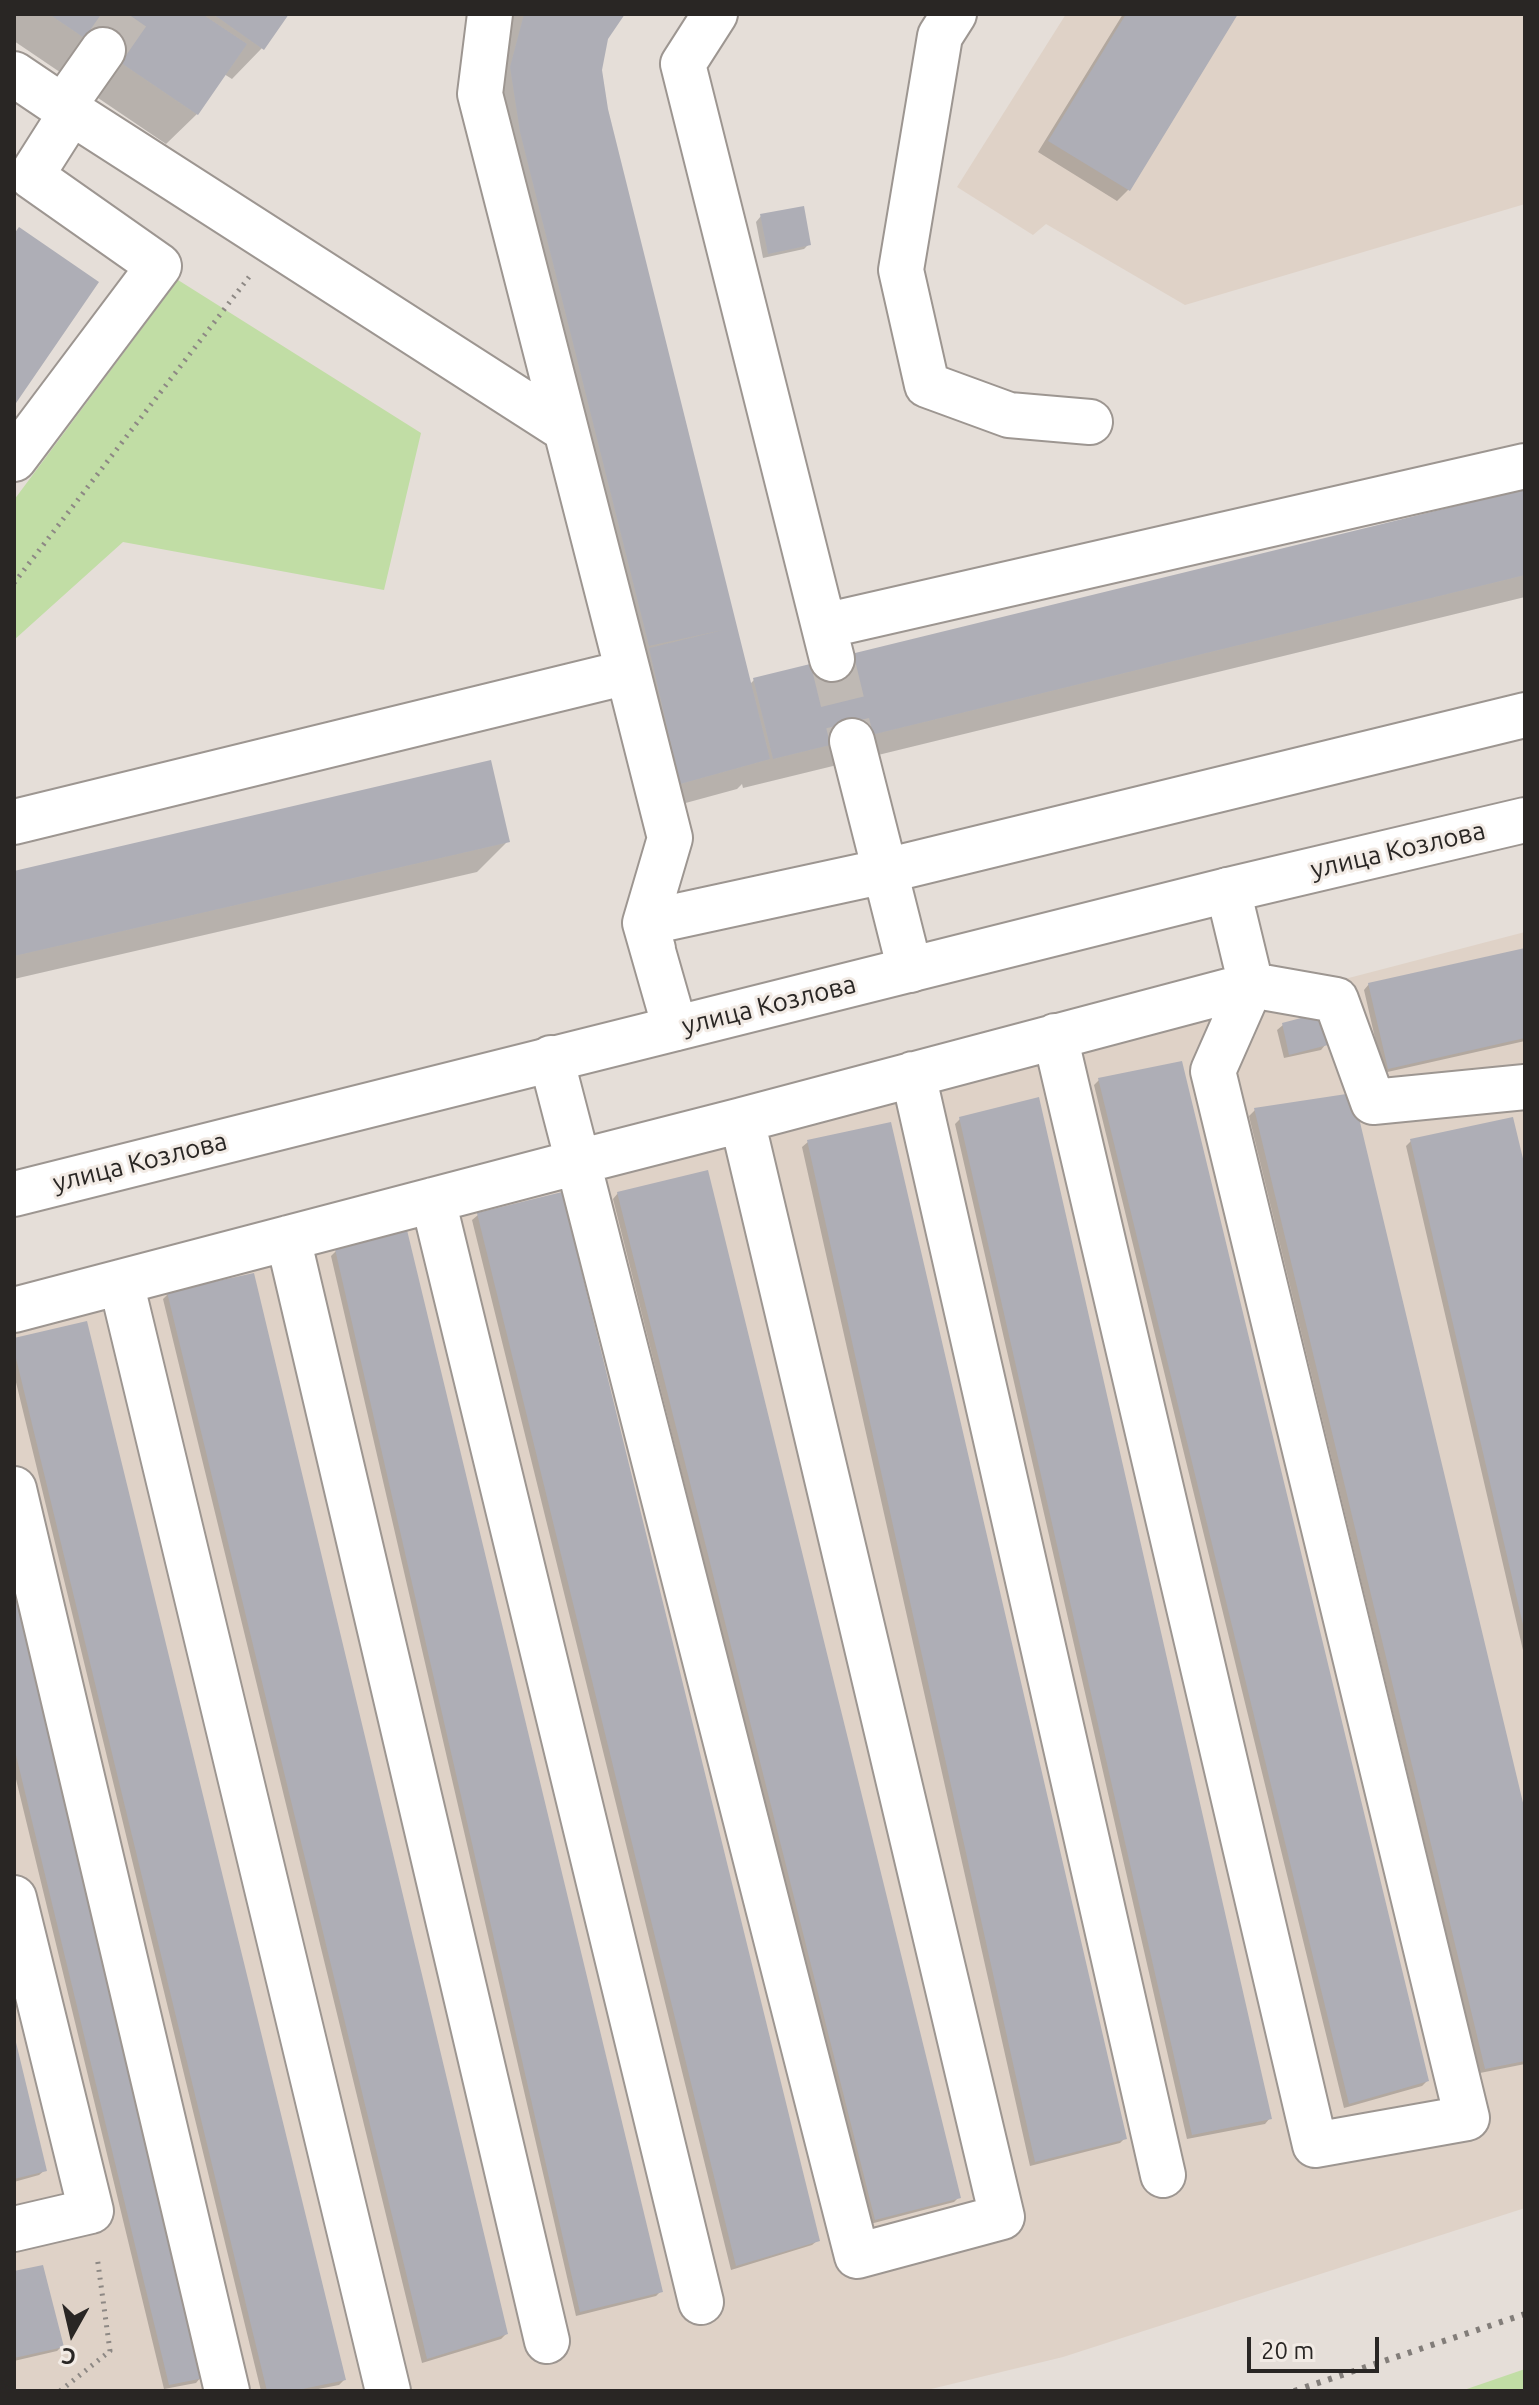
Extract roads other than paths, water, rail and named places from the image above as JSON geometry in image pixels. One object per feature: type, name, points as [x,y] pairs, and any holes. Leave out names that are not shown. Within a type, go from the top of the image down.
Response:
[{"type":"main road","points":[[490,14],[480,94],[670,838],[645,923],[675,1028]]},
{"type":"main road","points":[[715,14],[683,64],[828,642],[1525,466]]},
{"type":"main road","points":[[954,14],[940,36],[901,270],[927,385],[1009,415],[1090,422]]},
{"type":"main road","points":[[14,459],[159,266],[31,176],[103,50]]},
{"type":"main road","points":[[14,74],[274,245],[566,430]]},
{"type":"main road","points":[[14,822],[628,672]]},
{"type":"main road","points":[[645,923],[885,871],[1525,715]]},
{"type":"main road","points":[[852,741],[910,970]]},
{"type":"main road","name":"улица Козлова","points":[[14,1194],[1228,890],[1525,820]]},
{"type":"main road","points":[[1055,1036],[1315,2145],[1467,2118],[1213,1071],[1251,985],[1228,890]]},
{"type":"main road","points":[[14,1310],[1251,985],[1336,1000],[1373,1102],[1525,1087]]},
{"type":"main road","points":[[551,1058],[857,2256],[1002,2217],[742,1120]]},
{"type":"main road","points":[[913,1074],[1163,2175]]},
{"type":"main road","points":[[433,1200],[701,2302]]},
{"type":"main road","points":[[288,1238],[547,2341]]},
{"type":"main road","points":[[121,1282],[388,2391]]},
{"type":"main road","points":[[14,1489],[227,2391]]},
{"type":"main road","points":[[14,1898],[91,2211],[14,2229]]},
{"type":"tunnel","points":[[103,50],[128,14]]},
{"type":"tunnel","points":[[832,659],[852,741]]},
{"type":"railway","points":[[1294,2391],[1525,2314]]}]
